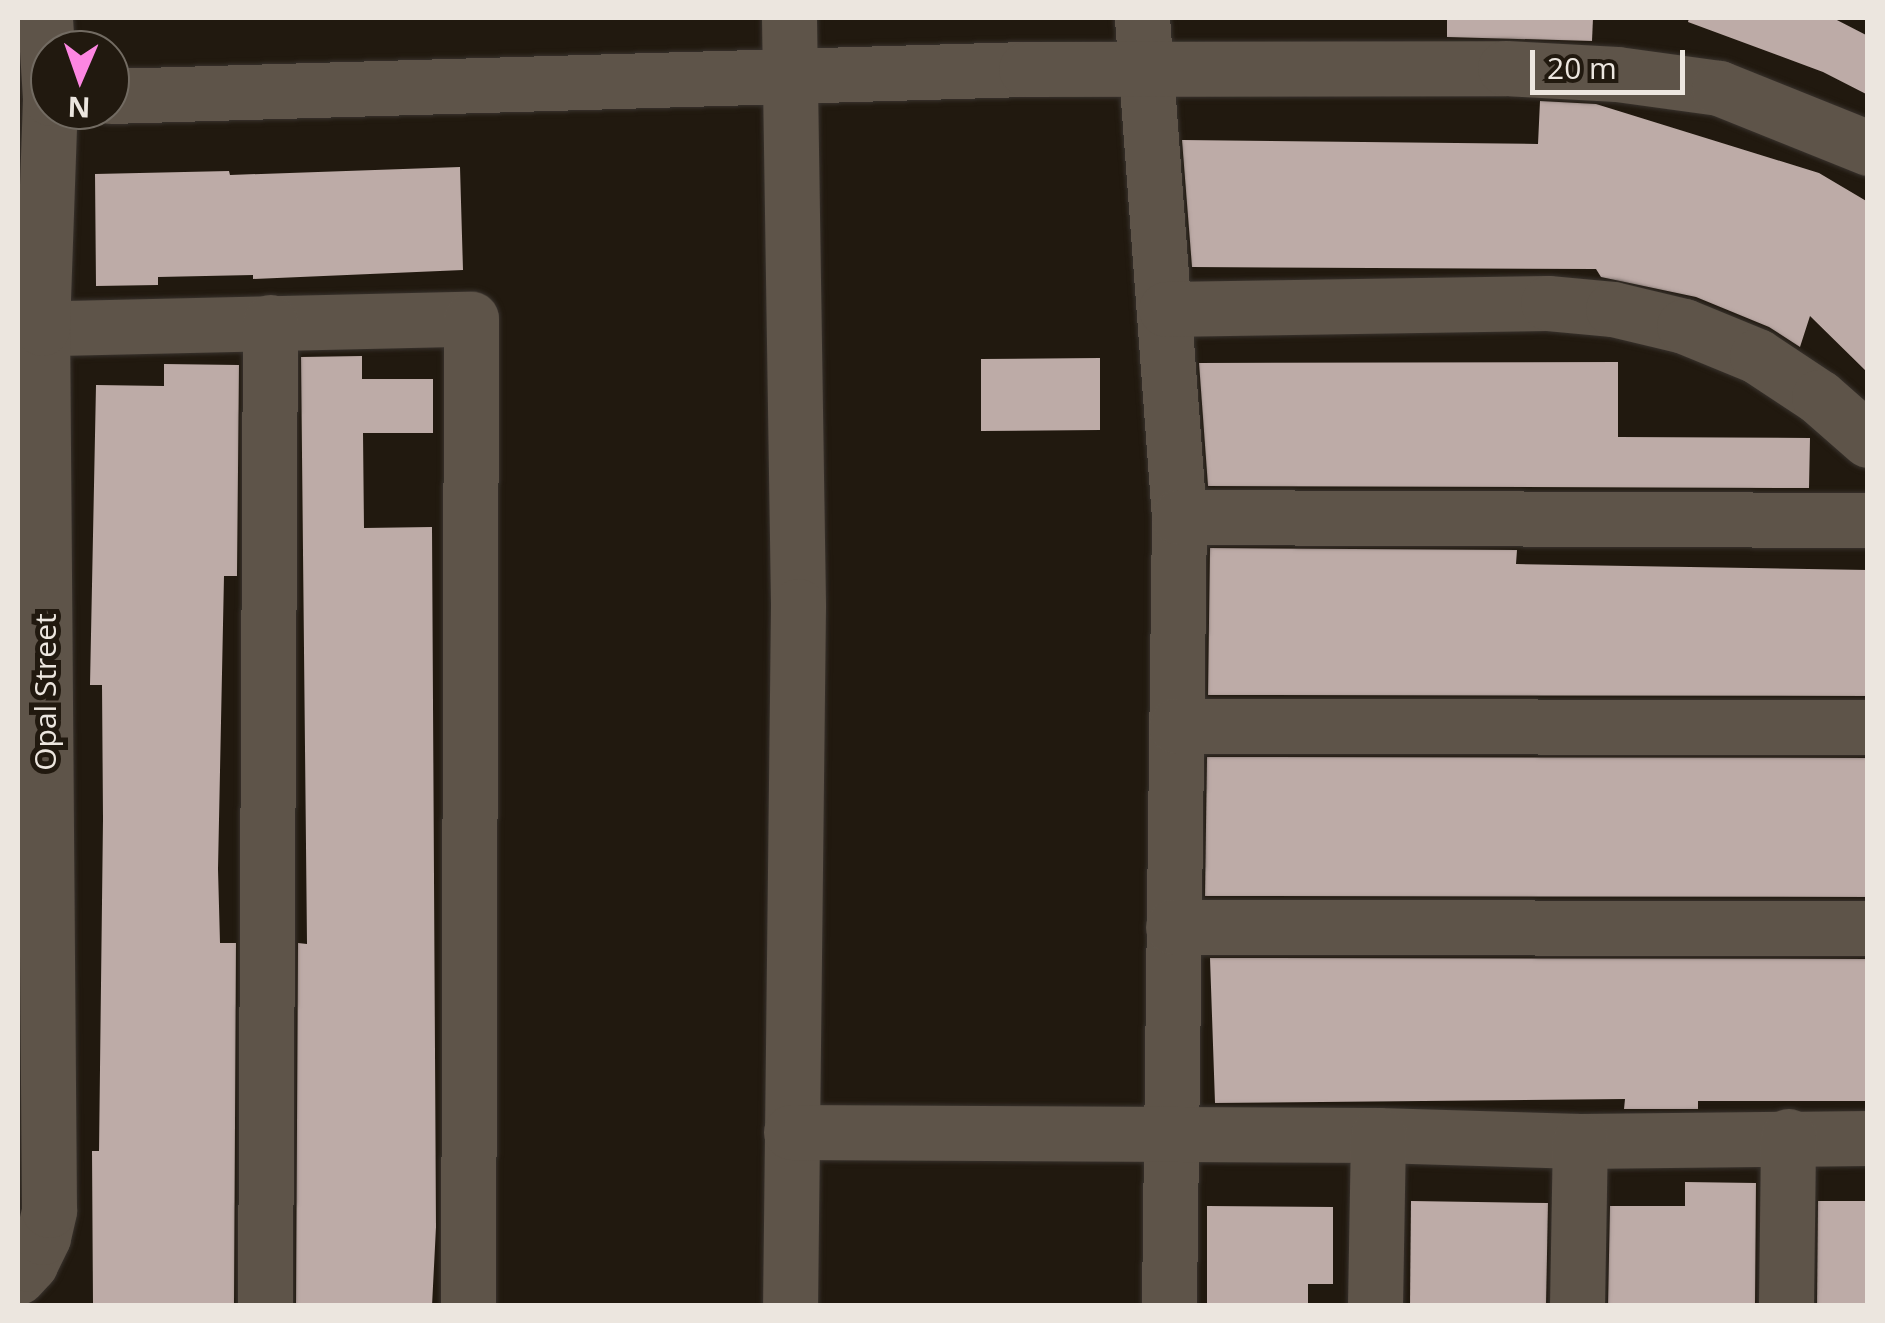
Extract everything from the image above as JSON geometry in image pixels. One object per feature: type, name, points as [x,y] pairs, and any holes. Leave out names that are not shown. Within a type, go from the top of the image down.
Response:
[{"type":"street","points":[[789,18],[798,606],[790,1306]]},
{"type":"street","points":[[1142,18],[1179,517],[1169,1306]]},
{"type":"street","points":[[130,95],[1026,69],[1145,72],[1505,68],[1617,74],[1719,88],[1868,148]]},
{"type":"street","name":"Opal Street","points":[[18,1277],[36,1251],[49,1210],[30,329],[47,130]]},
{"type":"street","points":[[1166,308],[1548,303],[1613,309],[1684,326],[1756,356],[1818,397],[1868,440]]},
{"type":"street","points":[[30,329],[471,320],[468,1306]]},
{"type":"street","points":[[264,1306],[270,322]]},
{"type":"street","points":[[1179,517],[1868,520]]},
{"type":"street","points":[[1176,726],[1868,727]]},
{"type":"street","points":[[1173,927],[1868,928]]},
{"type":"street","points":[[792,1132],[1378,1135],[1580,1141],[1868,1138]]},
{"type":"street","points":[[1375,1306],[1378,1135]]},
{"type":"street","points":[[1786,1306],[1788,1136]]},
{"type":"street","points":[[1577,1306],[1580,1141]]},
{"type":"building","points":[[1447,18],[1593,18],[1592,41],[1447,37]]},
{"type":"building","points":[[1689,18],[1833,18],[1868,36],[1868,95],[1823,72],[1688,22]]},
{"type":"building","points":[[1540,101],[1596,104],[1819,173],[1868,202],[1868,373],[1810,316],[1800,347],[1769,327],[1696,297],[1601,277],[1596,269],[1192,267],[1182,140],[1538,144]]},
{"type":"building","points":[[460,167],[463,270],[253,279],[253,275],[158,277],[158,285],[96,286],[95,174],[229,171],[230,175]]},
{"type":"building","points":[[362,356],[362,379],[433,379],[433,433],[363,433],[364,528],[432,527],[436,1227],[432,1306],[296,1306],[298,943],[307,944],[301,357]]},
{"type":"building","points":[[1100,358],[1100,430],[981,431],[981,359]]},
{"type":"building","points":[[1618,362],[1618,437],[1810,438],[1809,488],[1208,486],[1199,363]]},
{"type":"building","points":[[164,364],[239,365],[237,576],[224,576],[218,869],[220,943],[236,943],[234,1306],[93,1306],[92,1151],[99,1151],[103,819],[102,685],[90,685],[96,385],[164,386]]},
{"type":"building","points":[[1210,548],[1517,550],[1516,564],[1868,570],[1868,696],[1208,695]]},
{"type":"building","points":[[1207,757],[1868,758],[1868,897],[1205,896]]},
{"type":"building","points":[[1210,958],[1868,959],[1868,1101],[1698,1101],[1698,1109],[1624,1109],[1625,1099],[1215,1103]]},
{"type":"building","points":[[1685,1182],[1756,1183],[1755,1306],[1608,1306],[1610,1206],[1685,1206]]},
{"type":"building","points":[[1411,1201],[1548,1203],[1546,1306],[1410,1306]]},
{"type":"building","points":[[1818,1201],[1868,1201],[1868,1306],[1817,1306]]},
{"type":"building","points":[[1207,1206],[1333,1207],[1333,1284],[1308,1284],[1308,1306],[1207,1306]]}]
